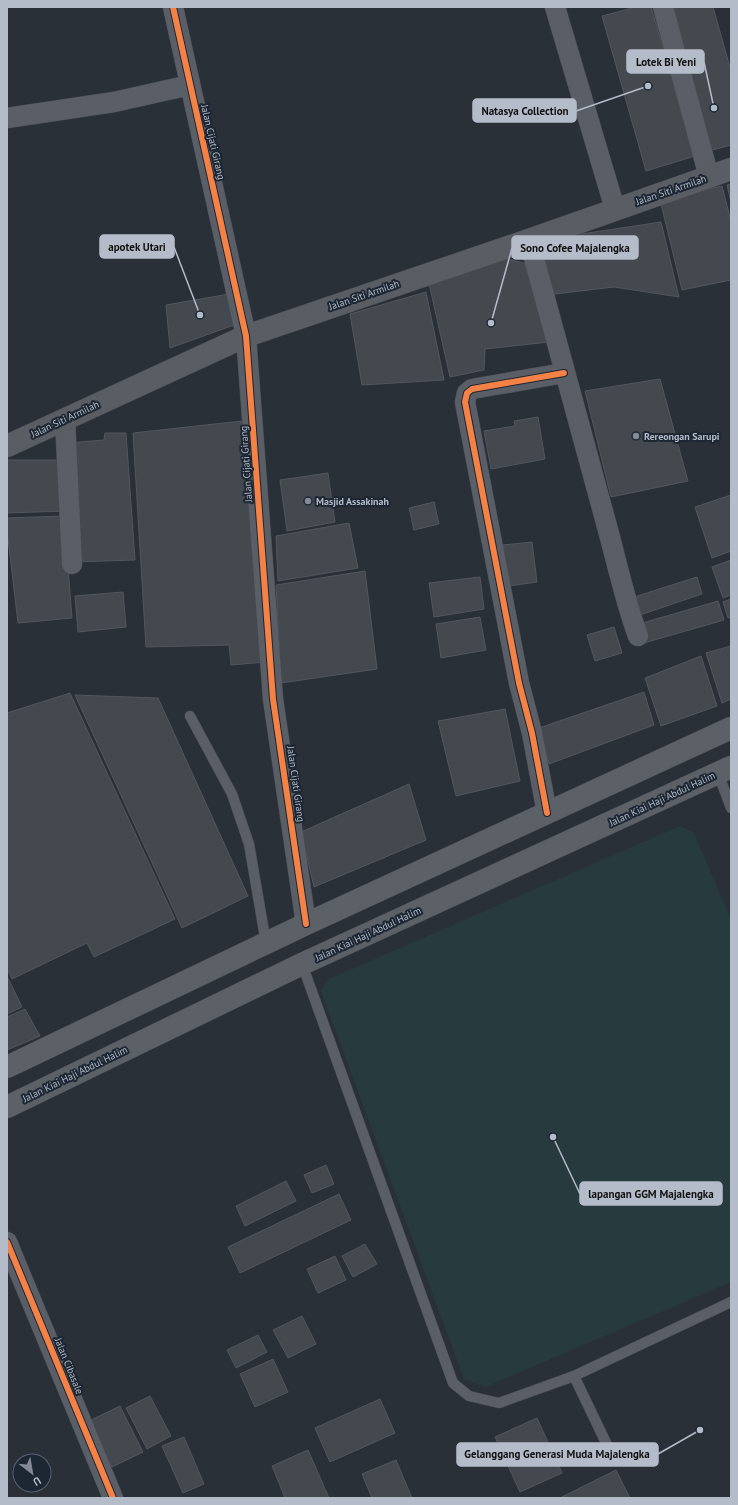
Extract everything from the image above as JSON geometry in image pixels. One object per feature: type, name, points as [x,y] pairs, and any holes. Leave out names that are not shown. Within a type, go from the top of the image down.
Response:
[{"type":"main road","name":"Jalan Siti Armilah","points":[[7,446],[246,336],[529,240],[731,169]]},
{"type":"main road","points":[[7,1067],[306,924],[731,728]]},
{"type":"main road","name":"Jalan Kiai Haji Abdul Halim","points":[[7,1107],[302,964],[724,770]]},
{"type":"street","name":"Jalan Cijati Girang","points":[[173,7],[246,336],[273,699],[306,924]]},
{"type":"street","points":[[555,7],[615,209]]},
{"type":"street","points":[[663,7],[709,177]]},
{"type":"street","points":[[7,118],[114,102],[190,85]]},
{"type":"street","points":[[529,240],[628,608],[638,636]]},
{"type":"street","points":[[548,813],[532,733],[519,683],[465,402],[467,393],[472,389],[564,373]]},
{"type":"street","points":[[65,419],[72,564]]},
{"type":"street","name":"Jalan Cibasale","points":[[7,1242],[113,1498]]},
{"type":"lane","points":[[190,716],[232,794],[249,844],[266,943]]},
{"type":"lane","points":[[724,770],[731,808]]},
{"type":"lane","points":[[302,964],[453,1383],[469,1396],[499,1403],[574,1376],[731,1302]]},
{"type":"lane","points":[[574,1376],[609,1448]]},
{"type":"green space","points":[[680,826],[694,833],[731,919],[731,1282],[485,1387],[464,1379],[321,991],[329,979]]},
{"type":"building","points":[[636,7],[651,7],[695,156],[646,171],[602,16]]},
{"type":"building","points":[[671,7],[713,7],[731,71],[731,145],[709,151]]},
{"type":"building","points":[[731,184],[731,202],[727,185]]},
{"type":"building","points":[[722,186],[731,221],[731,280],[682,290],[660,200]]},
{"type":"building","points":[[661,222],[679,297],[614,287],[547,295],[535,241]]},
{"type":"building","points":[[507,259],[528,264],[549,342],[485,349],[484,370],[450,377],[428,279],[452,275]]},
{"type":"building","points":[[426,292],[444,380],[362,385],[350,314]]},
{"type":"building","points":[[229,294],[234,325],[170,348],[166,305]]},
{"type":"building","name":"Rereongan Sarupi","points":[[660,379],[688,481],[611,497],[585,391]]},
{"type":"building","points":[[538,417],[545,459],[491,469],[484,431],[515,426],[514,421]]},
{"type":"building","points":[[242,421],[266,662],[231,665],[229,645],[146,647],[133,433]]},
{"type":"building","points":[[105,433],[126,433],[135,560],[74,562],[68,443],[104,440]]},
{"type":"building","points":[[7,460],[62,460],[65,511],[7,513]]},
{"type":"building","name":"Masjid Assakinah","points":[[328,473],[335,522],[287,531],[280,480]]},
{"type":"building","points":[[731,495],[731,551],[712,558],[695,507]]},
{"type":"building","points":[[434,502],[439,524],[414,530],[409,508]]},
{"type":"building","points":[[64,516],[72,618],[18,623],[7,530],[7,518]]},
{"type":"building","points":[[349,523],[358,568],[278,581],[276,536]]},
{"type":"building","points":[[532,542],[537,582],[509,586],[503,545]]},
{"type":"building","points":[[731,560],[731,595],[723,598],[712,567]]},
{"type":"building","points":[[365,571],[377,669],[281,683],[276,585]]},
{"type":"building","points":[[480,577],[484,609],[434,617],[429,583]]},
{"type":"building","points":[[697,577],[702,594],[637,616],[631,598]]},
{"type":"building","points":[[123,592],[126,627],[78,632],[75,596]]},
{"type":"building","points":[[731,599],[731,617],[728,618],[723,602]]},
{"type":"building","points":[[718,601],[724,620],[644,643],[639,624]]},
{"type":"building","points":[[480,617],[486,650],[441,658],[436,624]]},
{"type":"building","points":[[614,627],[622,653],[595,661],[587,635]]},
{"type":"building","points":[[731,646],[731,699],[722,703],[706,653]]},
{"type":"building","points":[[701,656],[717,706],[661,726],[645,678]]},
{"type":"building","points":[[644,692],[654,725],[549,764],[539,728]]},
{"type":"building","points":[[70,693],[175,919],[94,957],[87,943],[12,979],[7,969],[7,713]]},
{"type":"building","points":[[75,695],[158,698],[248,896],[182,928]]},
{"type":"building","points":[[505,709],[520,781],[456,796],[438,721]]},
{"type":"building","points":[[409,784],[426,840],[314,887],[301,832]]},
{"type":"building","points":[[7,976],[22,1007],[7,1014]]},
{"type":"building","points":[[25,1009],[40,1036],[7,1050],[7,1017]]},
{"type":"building","points":[[326,1165],[334,1184],[312,1193],[304,1175]]},
{"type":"building","points":[[286,1181],[296,1201],[245,1226],[236,1206]]},
{"type":"building","points":[[339,1194],[351,1220],[240,1273],[228,1247]]},
{"type":"building","points":[[365,1244],[377,1264],[353,1277],[342,1256]]},
{"type":"building","points":[[335,1256],[346,1280],[318,1293],[307,1269]]},
{"type":"building","points":[[302,1316],[316,1344],[288,1358],[273,1330]]},
{"type":"building","points":[[258,1335],[267,1352],[236,1368],[227,1350]]},
{"type":"building","points":[[273,1359],[288,1392],[255,1407],[240,1374]]},
{"type":"building","points":[[150,1396],[171,1436],[147,1449],[126,1408]]},
{"type":"building","points":[[380,1399],[395,1433],[330,1462],[315,1428]]},
{"type":"building","points":[[120,1406],[143,1452],[112,1467],[89,1421]]},
{"type":"building","points":[[537,1418],[562,1473],[520,1492],[495,1437]]},
{"type":"building","points":[[184,1437],[204,1484],[183,1493],[162,1446]]},
{"type":"building","points":[[308,1450],[329,1498],[285,1498],[272,1466]]},
{"type":"building","points":[[396,1460],[412,1498],[372,1498],[362,1474]]},
{"type":"building","points":[[616,1470],[630,1498],[560,1498]]},
{"type":"cycle path","points":[[173,7],[246,336],[273,699],[306,924]]},
{"type":"cycle path","points":[[547,813],[532,733],[519,683],[465,402],[467,393],[472,389],[564,373]]},
{"type":"cycle path","points":[[7,1242],[113,1498]]},
{"type":"place","name":"Natasya Collection","points":[[648,86]]},
{"type":"place","name":"Lotek Bi Yeni","points":[[714,108]]},
{"type":"place","name":"apotek Utari","points":[[200,315]]},
{"type":"place","name":"Sono Cofee Majalengka","points":[[491,323]]},
{"type":"place","name":"Rereongan Sarupi","points":[[636,436]]},
{"type":"place","name":"Masjid Assakinah","points":[[308,501]]},
{"type":"place","name":"lapangan GGM Majalengka","points":[[553,1137]]},
{"type":"place","name":"Gelanggang Generasi Muda Majalengka","points":[[700,1430]]}]
